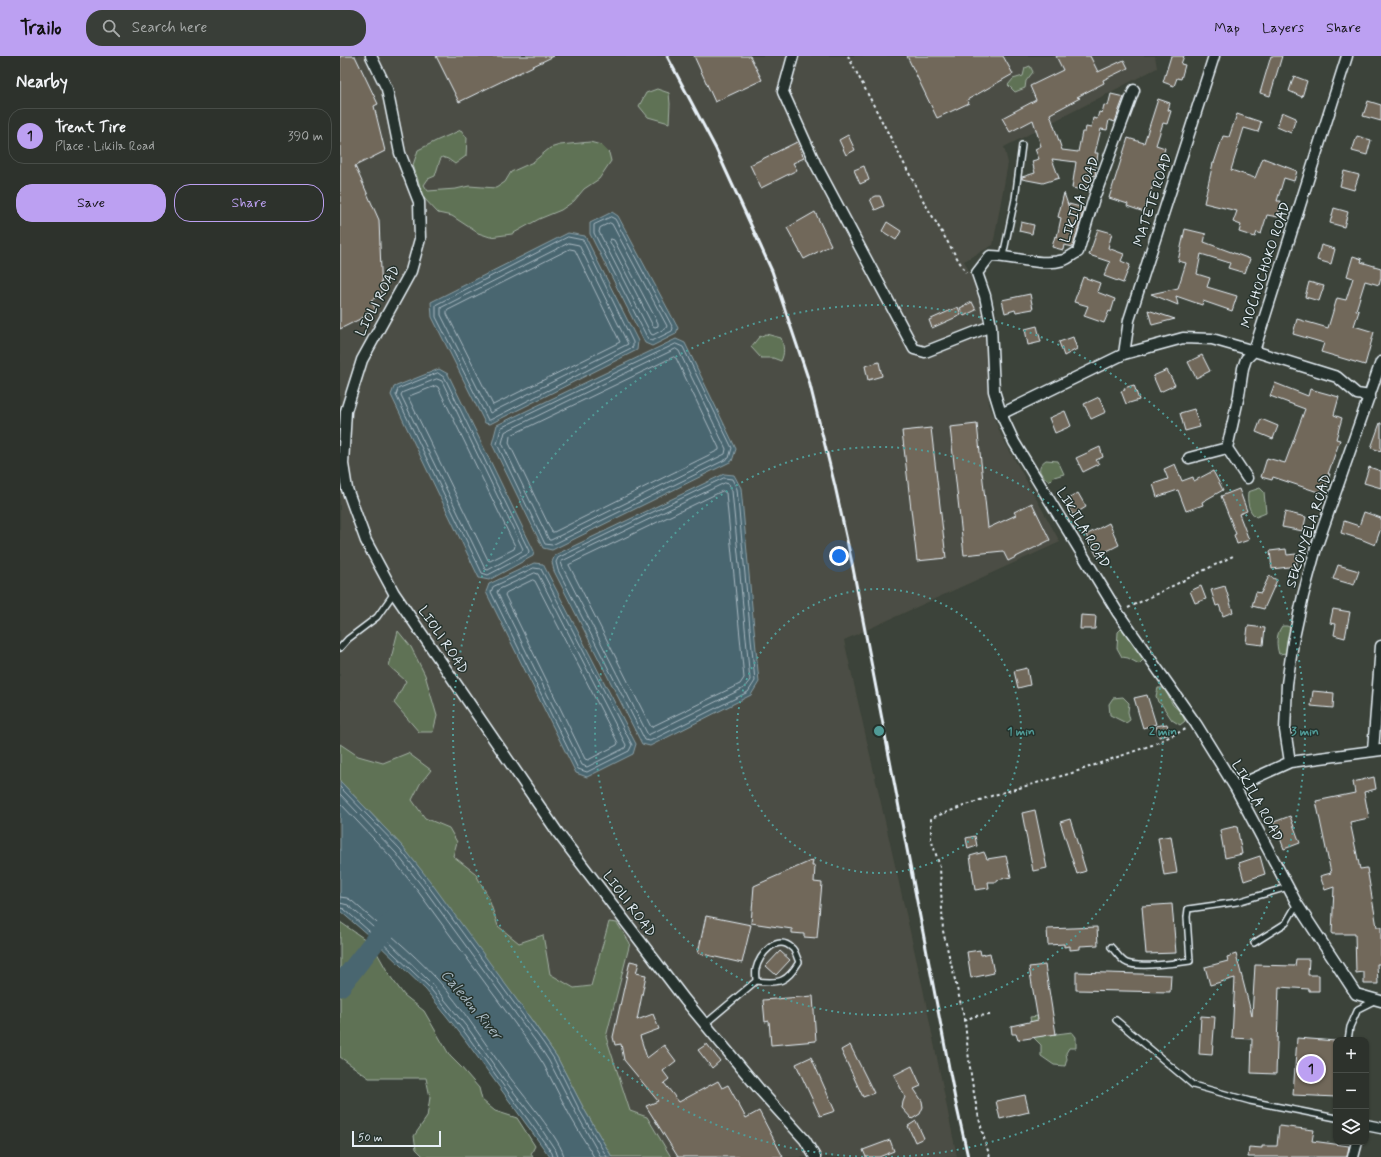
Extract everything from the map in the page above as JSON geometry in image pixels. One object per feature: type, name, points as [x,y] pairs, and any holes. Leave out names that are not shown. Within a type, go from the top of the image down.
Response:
[{"type":"street","name":"LIOLI ROAD","points":[[371,56],[387,89],[400,153],[418,202],[420,239],[411,271],[362,360],[346,411],[341,464],[343,490],[366,541],[394,593],[558,833],[685,1000],[759,1089],[805,1140],[815,1157]]},
{"type":"street","points":[[793,56],[783,92],[816,163],[914,348],[925,352],[991,326]]},
{"type":"street","name":"MATETE ROAD","points":[[1124,354],[1129,320],[1214,56]]},
{"type":"street","name":"MOCHOCHOKO ROAD","points":[[1227,448],[1239,395],[1243,368],[1246,359],[1254,351],[1347,56]]},
{"type":"street","name":"LIKILA ROAD","points":[[1134,90],[1094,198],[1078,252],[1064,260],[1044,262],[1003,256],[990,256],[978,273],[985,296],[991,326],[994,391],[1001,414],[1014,442],[1118,613],[1196,724],[1235,787],[1297,904],[1356,994],[1379,1000]]},
{"type":"street","points":[[1001,414],[1124,354],[1183,338],[1212,339],[1254,351],[1337,377],[1357,394],[1370,396]]},
{"type":"street","name":"SEKONYELA ROAD","points":[[1290,762],[1285,730],[1284,710],[1290,658],[1302,603],[1316,548],[1381,362]]},
{"type":"street","points":[[1188,458],[1227,448],[1246,478]]},
{"type":"street","points":[[1235,787],[1290,762],[1377,751],[1381,646]]},
{"type":"street","points":[[1369,1126],[1381,1128]]},
{"type":"street","points":[[1353,1157],[1355,1145]]},
{"type":"lane","points":[[1003,256],[1013,206],[1022,145]]},
{"type":"lane","points":[[340,648],[348,639],[378,617],[394,593]]},
{"type":"lane","points":[[1111,947],[1126,963],[1139,965],[1174,964],[1190,961],[1187,917],[1188,909],[1237,902],[1288,887]]},
{"type":"lane","points":[[1254,943],[1286,923],[1297,904]]},
{"type":"lane","points":[[705,1024],[756,981],[770,983],[781,981],[791,974],[799,962],[792,948],[784,944],[774,944],[766,950],[756,969],[756,981]]},
{"type":"lane","points":[[1348,1037],[1350,1027],[1358,1009],[1379,1000]]},
{"type":"lane","points":[[1116,1020],[1193,1085],[1250,1101],[1333,1117]]},
{"type":"path","points":[[848,56],[924,202],[968,277],[978,273]]},
{"type":"path","points":[[1118,613],[1233,556]]},
{"type":"path","points":[[990,1157],[982,1134],[975,1097],[968,1055],[965,1021],[943,931],[940,867],[931,839],[931,818],[994,795],[1072,773],[1152,745],[1196,724]]},
{"type":"path","points":[[965,1021],[974,1016],[992,1015]]},
{"type":"shaded area","points":[[340,56],[1155,56],[1157,68],[1004,147],[1008,163],[993,245],[964,261],[983,301],[986,317],[989,404],[1000,433],[1060,542],[844,640],[923,989],[957,1157],[671,1157],[647,1117],[630,1112],[606,1037],[630,943],[617,924],[609,922],[591,986],[574,988],[537,970],[498,926],[383,763],[358,756],[340,744]]},
{"type":"green space","points":[[1030,66],[1033,72],[1026,81],[1025,88],[1015,92],[1008,85],[1013,79],[1023,76],[1025,68]]},
{"type":"green space","points":[[657,89],[669,93],[669,123],[648,117],[639,106],[646,93]]},
{"type":"green space","points":[[461,130],[467,138],[466,156],[455,164],[442,157],[435,176],[428,179],[424,185],[428,191],[456,189],[469,186],[496,188],[505,182],[511,172],[533,162],[550,148],[560,145],[590,142],[601,145],[609,153],[611,161],[599,179],[584,189],[574,201],[561,210],[539,219],[512,234],[490,237],[478,233],[452,216],[438,213],[422,196],[413,165],[418,150]]},
{"type":"green space","points":[[766,334],[781,338],[784,350],[781,361],[773,358],[761,358],[751,347],[759,337]]},
{"type":"green space","points":[[1046,460],[1058,461],[1064,474],[1054,477],[1050,481],[1047,479],[1040,472],[1040,466]]},
{"type":"green space","points":[[1260,488],[1264,492],[1266,513],[1256,517],[1251,512],[1249,506],[1248,492]]},
{"type":"green space","points":[[1282,626],[1291,628],[1290,647],[1286,653],[1279,654],[1277,640]]},
{"type":"green space","points":[[1123,627],[1145,658],[1139,664],[1128,658],[1122,657],[1117,648],[1118,632]]},
{"type":"green space","points":[[398,631],[411,647],[425,675],[437,716],[433,732],[419,732],[394,703],[406,681],[389,666]]},
{"type":"green space","points":[[1158,688],[1164,688],[1173,705],[1181,712],[1185,721],[1180,725],[1172,720],[1162,705],[1158,702],[1156,696]]},
{"type":"green space","points":[[1123,697],[1129,703],[1128,712],[1130,720],[1126,723],[1110,715],[1109,704],[1113,698]]},
{"type":"green space","points":[[340,744],[358,756],[383,763],[408,753],[431,770],[420,784],[412,800],[425,818],[449,828],[457,842],[453,856],[475,873],[488,896],[498,926],[519,943],[543,935],[550,974],[574,988],[591,986],[609,922],[617,923],[630,943],[606,1037],[630,1111],[647,1117],[671,1157],[612,1157],[584,1109],[557,1057],[533,1022],[403,847],[340,781]]},
{"type":"green space","points":[[340,922],[372,944],[390,976],[404,995],[424,1011],[450,1056],[479,1088],[482,1100],[495,1111],[517,1118],[535,1146],[531,1154],[533,1157],[424,1157],[416,1149],[414,1136],[427,1117],[430,1097],[426,1078],[369,1078],[340,1057]]},
{"type":"green space","points":[[1038,1016],[1041,1036],[1072,1032],[1076,1037],[1076,1048],[1069,1048],[1066,1053],[1067,1059],[1065,1066],[1054,1065],[1041,1056],[1041,1045],[1033,1037],[1030,1017]]},
{"type":"water","points":[[612,212],[618,216],[678,328],[676,334],[652,346],[645,343],[590,234],[590,223]]},
{"type":"water","points":[[568,233],[585,236],[638,341],[637,350],[490,424],[485,423],[432,317],[431,302]]},
{"type":"water","points":[[676,339],[685,343],[736,449],[732,461],[552,550],[543,548],[492,444],[497,425]]},
{"type":"water","points":[[439,369],[448,374],[534,551],[533,556],[489,580],[479,578],[391,395],[394,387]]},
{"type":"water","points":[[724,474],[734,475],[741,488],[759,682],[751,695],[650,746],[642,744],[554,571],[552,562],[555,555]]},
{"type":"water","points":[[534,563],[543,564],[636,744],[633,754],[587,777],[576,773],[486,592],[489,584]]},
{"type":"water","name":"Caledon River","points":[[340,781],[403,847],[430,881],[533,1022],[557,1057],[584,1109],[612,1157],[550,1157],[463,1037],[426,990],[375,941],[340,911]]},
{"type":"building","points":[[340,56],[355,56],[378,104],[374,106],[385,151],[355,166],[379,220],[382,295],[371,300],[376,311],[340,329]]},
{"type":"building","points":[[436,56],[554,56],[459,102]]},
{"type":"building","points":[[694,56],[750,56],[762,80],[715,102]]},
{"type":"building","points":[[907,56],[1003,56],[1013,74],[967,100],[969,103],[937,118]]},
{"type":"building","points":[[1056,56],[1090,56],[1098,72],[1124,60],[1128,68],[1103,80],[1104,83],[1077,97],[1080,98],[1050,114],[1062,150],[1078,152],[1082,132],[1085,132],[1086,127],[1091,128],[1093,118],[1097,119],[1099,112],[1102,113],[1104,105],[1108,106],[1111,94],[1124,97],[1115,122],[1109,120],[1107,130],[1101,129],[1095,153],[1098,153],[1095,176],[1092,175],[1089,191],[1072,188],[1076,162],[1052,159],[1059,178],[1043,183],[1022,179],[1022,177],[1035,173],[1032,161],[1039,159],[1035,149],[1041,146],[1033,120],[1010,132],[1002,118],[1036,100],[1030,86],[1063,70]]},
{"type":"building","points":[[1171,56],[1184,56],[1181,64],[1185,65],[1181,79],[1177,78],[1174,86],[1163,82]]},
{"type":"building","points":[[1271,56],[1282,56],[1270,96],[1260,93]]},
{"type":"building","points":[[1294,76],[1307,81],[1302,97],[1289,91]]},
{"type":"building","points":[[1158,99],[1170,103],[1168,110],[1171,111],[1167,124],[1163,123],[1156,145],[1165,148],[1162,159],[1165,160],[1161,171],[1158,170],[1144,212],[1127,206],[1128,204],[1109,198],[1128,138],[1144,143]]},
{"type":"building","points":[[1368,101],[1381,105],[1381,121],[1363,116]]},
{"type":"building","points":[[1282,112],[1296,118],[1291,133],[1277,127]]},
{"type":"building","points":[[1237,114],[1261,122],[1258,132],[1244,128],[1231,170],[1255,178],[1263,158],[1297,171],[1294,181],[1284,178],[1277,201],[1281,201],[1278,217],[1267,215],[1261,234],[1257,232],[1255,237],[1239,232],[1241,225],[1233,222],[1237,211],[1204,203],[1213,163],[1223,136],[1229,137]]},
{"type":"building","points":[[848,135],[855,150],[846,155],[839,140]]},
{"type":"building","points":[[1357,136],[1371,140],[1367,155],[1352,151]]},
{"type":"building","points":[[797,142],[804,158],[793,163],[797,170],[761,188],[750,165]]},
{"type":"building","points":[[864,166],[869,180],[860,184],[854,170]]},
{"type":"building","points":[[1344,171],[1359,175],[1354,190],[1340,186]]},
{"type":"building","points":[[1064,193],[1069,208],[1069,204],[1084,208],[1073,247],[1064,245],[1063,250],[1052,247],[1055,236],[1057,237],[1061,218],[1058,217]]},
{"type":"building","points":[[880,196],[884,206],[875,210],[870,199]]},
{"type":"building","points":[[1334,208],[1348,212],[1344,227],[1330,223]]},
{"type":"building","points":[[815,212],[831,245],[804,259],[787,228]]},
{"type":"building","points":[[887,222],[901,231],[896,240],[882,231]]},
{"type":"building","points":[[1021,222],[1034,225],[1032,234],[1019,231]]},
{"type":"building","points":[[1098,229],[1112,233],[1108,248],[1124,254],[1121,261],[1130,265],[1123,283],[1104,276],[1110,262],[1089,255]]},
{"type":"building","points":[[1185,229],[1206,234],[1204,242],[1250,259],[1245,273],[1228,268],[1230,263],[1201,254],[1197,274],[1210,278],[1207,287],[1237,296],[1232,311],[1203,301],[1202,305],[1176,296],[1178,305],[1151,294],[1178,288],[1186,263],[1178,261]]},
{"type":"building","points":[[1321,245],[1335,249],[1331,264],[1317,260]]},
{"type":"building","points":[[1353,256],[1362,259],[1361,262],[1381,268],[1379,285],[1365,281],[1356,310],[1359,311],[1354,326],[1374,332],[1365,365],[1321,352],[1324,343],[1293,334],[1297,319],[1328,328],[1337,298],[1346,300],[1353,278],[1347,276]]},
{"type":"building","points":[[1083,277],[1100,283],[1097,292],[1115,299],[1111,312],[1109,311],[1104,323],[1084,316],[1088,306],[1074,302]]},
{"type":"building","points":[[1309,282],[1324,286],[1319,301],[1305,297]]},
{"type":"building","points":[[1030,294],[1033,309],[1016,312],[1015,310],[1005,313],[1002,300]]},
{"type":"building","points":[[972,302],[976,310],[964,316],[960,308]]},
{"type":"building","points":[[958,307],[961,315],[932,328],[929,320]]},
{"type":"building","points":[[1148,310],[1175,319],[1152,325]]},
{"type":"building","points":[[1037,326],[1041,342],[1028,345],[1025,329]]},
{"type":"building","points":[[1073,337],[1077,349],[1064,356],[1059,342]]},
{"type":"building","points":[[1202,355],[1210,371],[1196,378],[1188,362]]},
{"type":"building","points":[[879,362],[882,376],[868,380],[865,366]]},
{"type":"building","points":[[1167,370],[1175,385],[1160,392],[1153,376]]},
{"type":"building","points":[[1275,383],[1308,396],[1310,389],[1339,397],[1334,415],[1342,418],[1336,439],[1340,440],[1328,474],[1330,474],[1324,494],[1273,477],[1272,480],[1261,477],[1267,458],[1285,463],[1305,409],[1270,396]]},
{"type":"building","points":[[1134,385],[1139,400],[1126,404],[1121,391],[1125,390],[1124,388]]},
{"type":"building","points":[[1099,397],[1106,412],[1091,419],[1084,404]]},
{"type":"building","points":[[1194,409],[1200,427],[1185,431],[1180,413]]},
{"type":"building","points":[[1065,411],[1071,426],[1055,433],[1049,418]]},
{"type":"building","points":[[1261,419],[1278,426],[1273,439],[1256,432]]},
{"type":"building","points":[[1381,423],[1381,451],[1371,448]]},
{"type":"building","points":[[977,424],[988,528],[1016,515],[1014,512],[1032,503],[1050,540],[1008,561],[1003,551],[964,555],[950,427]]},
{"type":"building","points":[[931,428],[946,558],[917,561],[902,431]]},
{"type":"building","points":[[1100,447],[1103,457],[1096,460],[1099,464],[1083,472],[1076,458]]},
{"type":"building","points":[[1175,464],[1182,481],[1193,477],[1194,481],[1213,471],[1223,490],[1202,502],[1203,505],[1186,511],[1178,490],[1157,497],[1153,484],[1168,479],[1164,469]]},
{"type":"building","points":[[1369,467],[1381,471],[1381,488],[1364,483]]},
{"type":"building","points":[[1239,489],[1247,511],[1239,514],[1249,540],[1237,544],[1234,535],[1236,534],[1221,496]]},
{"type":"building","points":[[1078,493],[1086,507],[1073,515],[1065,501]]},
{"type":"building","points":[[1285,512],[1306,517],[1303,531],[1282,527]]},
{"type":"building","points":[[1364,512],[1381,518],[1381,528],[1375,545],[1341,533],[1344,521],[1359,526]]},
{"type":"building","points":[[1109,523],[1119,545],[1097,556],[1086,535]]},
{"type":"building","points":[[1286,549],[1287,555],[1296,554],[1297,566],[1272,569],[1270,551]]},
{"type":"building","points":[[1338,565],[1359,571],[1354,585],[1333,579]]},
{"type":"building","points":[[1269,576],[1277,580],[1264,609],[1252,606],[1256,592],[1261,593]]},
{"type":"building","points":[[1201,586],[1206,599],[1195,603],[1190,591]]},
{"type":"building","points":[[1225,586],[1233,612],[1223,616],[1219,605],[1216,606],[1211,590]]},
{"type":"building","points":[[1333,609],[1350,612],[1345,638],[1334,635],[1336,624],[1330,623]]},
{"type":"building","points":[[1081,615],[1096,616],[1095,629],[1080,629]]},
{"type":"building","points":[[1248,626],[1265,628],[1263,645],[1246,643]]},
{"type":"building","points":[[1027,668],[1030,685],[1018,688],[1014,671]]},
{"type":"building","points":[[1313,691],[1334,693],[1333,708],[1311,706]]},
{"type":"building","points":[[1147,695],[1156,724],[1143,728],[1134,698]]},
{"type":"building","points":[[1167,724],[1170,734],[1159,737],[1156,726]]},
{"type":"building","points":[[1374,777],[1376,789],[1364,792],[1369,818],[1350,822],[1360,869],[1367,868],[1377,927],[1381,927],[1381,964],[1377,964],[1378,984],[1364,984],[1364,972],[1356,973],[1355,934],[1332,934],[1334,887],[1325,890],[1320,876],[1331,873],[1316,801],[1355,793],[1353,782]]},
{"type":"building","points":[[1035,810],[1047,868],[1033,871],[1022,813]]},
{"type":"building","points":[[1290,816],[1300,843],[1284,849],[1274,822]]},
{"type":"building","points":[[1070,819],[1086,871],[1077,874],[1060,822]]},
{"type":"building","points":[[1237,826],[1242,854],[1225,858],[1220,830]]},
{"type":"building","points":[[975,836],[977,846],[968,849],[966,838]]},
{"type":"building","points":[[1171,836],[1177,873],[1164,875],[1158,838]]},
{"type":"building","points":[[984,852],[987,859],[1006,856],[1011,877],[997,880],[997,882],[988,882],[989,888],[975,890],[970,856]]},
{"type":"building","points":[[1260,856],[1265,874],[1244,881],[1239,863]]},
{"type":"building","points":[[813,860],[812,866],[815,866],[814,882],[822,883],[817,938],[804,937],[804,934],[792,933],[792,929],[751,923],[754,886]]},
{"type":"building","points":[[1172,904],[1176,953],[1146,954],[1142,906]]},
{"type":"building","points":[[706,916],[751,925],[742,963],[698,953]]},
{"type":"building","points":[[1097,927],[1098,945],[1080,946],[1080,949],[1070,950],[1070,946],[1064,947],[1064,944],[1048,945],[1047,929]]},
{"type":"building","points":[[980,950],[981,955],[990,953],[994,973],[971,978],[967,952]]},
{"type":"building","points":[[780,951],[790,960],[776,975],[766,966]]},
{"type":"building","points":[[1236,954],[1252,1016],[1255,965],[1295,966],[1296,959],[1309,959],[1308,975],[1319,975],[1319,991],[1279,987],[1276,1074],[1251,1073],[1252,1039],[1232,1038],[1235,978],[1210,985],[1205,967],[1228,961],[1227,957]]},
{"type":"building","points":[[630,961],[639,963],[636,973],[646,975],[637,1020],[653,1014],[659,1029],[640,1036],[647,1058],[664,1045],[676,1061],[663,1071],[669,1079],[664,1083],[679,1102],[718,1081],[722,1088],[728,1085],[746,1118],[759,1111],[783,1157],[678,1157],[646,1106],[658,1101],[624,1060],[621,1044],[615,1045],[613,1037]]},
{"type":"building","points":[[1045,965],[1056,1034],[1018,1040],[1016,1034],[1012,1034],[1011,1026],[1038,1020],[1029,967]]},
{"type":"building","points":[[1076,972],[1171,975],[1170,992],[1076,990]]},
{"type":"building","points":[[813,996],[816,1041],[771,1045],[769,1021],[765,1022],[763,1000]]},
{"type":"building","points":[[1201,1016],[1215,1017],[1212,1055],[1199,1054]]},
{"type":"building","points":[[1297,1038],[1333,1041],[1333,1097],[1293,1095]]},
{"type":"building","points":[[707,1044],[720,1061],[712,1068],[698,1050]]},
{"type":"building","points":[[850,1045],[874,1093],[863,1097],[841,1050]]},
{"type":"building","points":[[811,1057],[835,1111],[820,1116],[796,1064]]},
{"type":"building","points":[[912,1066],[921,1086],[914,1089],[922,1101],[923,1107],[920,1114],[912,1119],[902,1108],[905,1097],[894,1075]]},
{"type":"building","points":[[1025,1095],[1029,1112],[1000,1119],[996,1101]]},
{"type":"building","points":[[916,1121],[924,1138],[915,1142],[908,1126]]},
{"type":"building","points":[[1279,1126],[1314,1130],[1312,1141],[1349,1146],[1347,1157],[1248,1157],[1249,1147],[1262,1148],[1262,1146],[1277,1146]]},
{"type":"building","points":[[890,1140],[894,1151],[879,1157],[866,1157],[863,1150]]},
{"type":"waterway","points":[[340,986],[375,941],[394,920]]},
{"type":"railway","points":[[667,56],[716,149],[772,271],[809,381],[852,563],[955,1099],[968,1157]]},
{"type":"place","name":"Trent Tire","points":[[1311,1069]]}]
